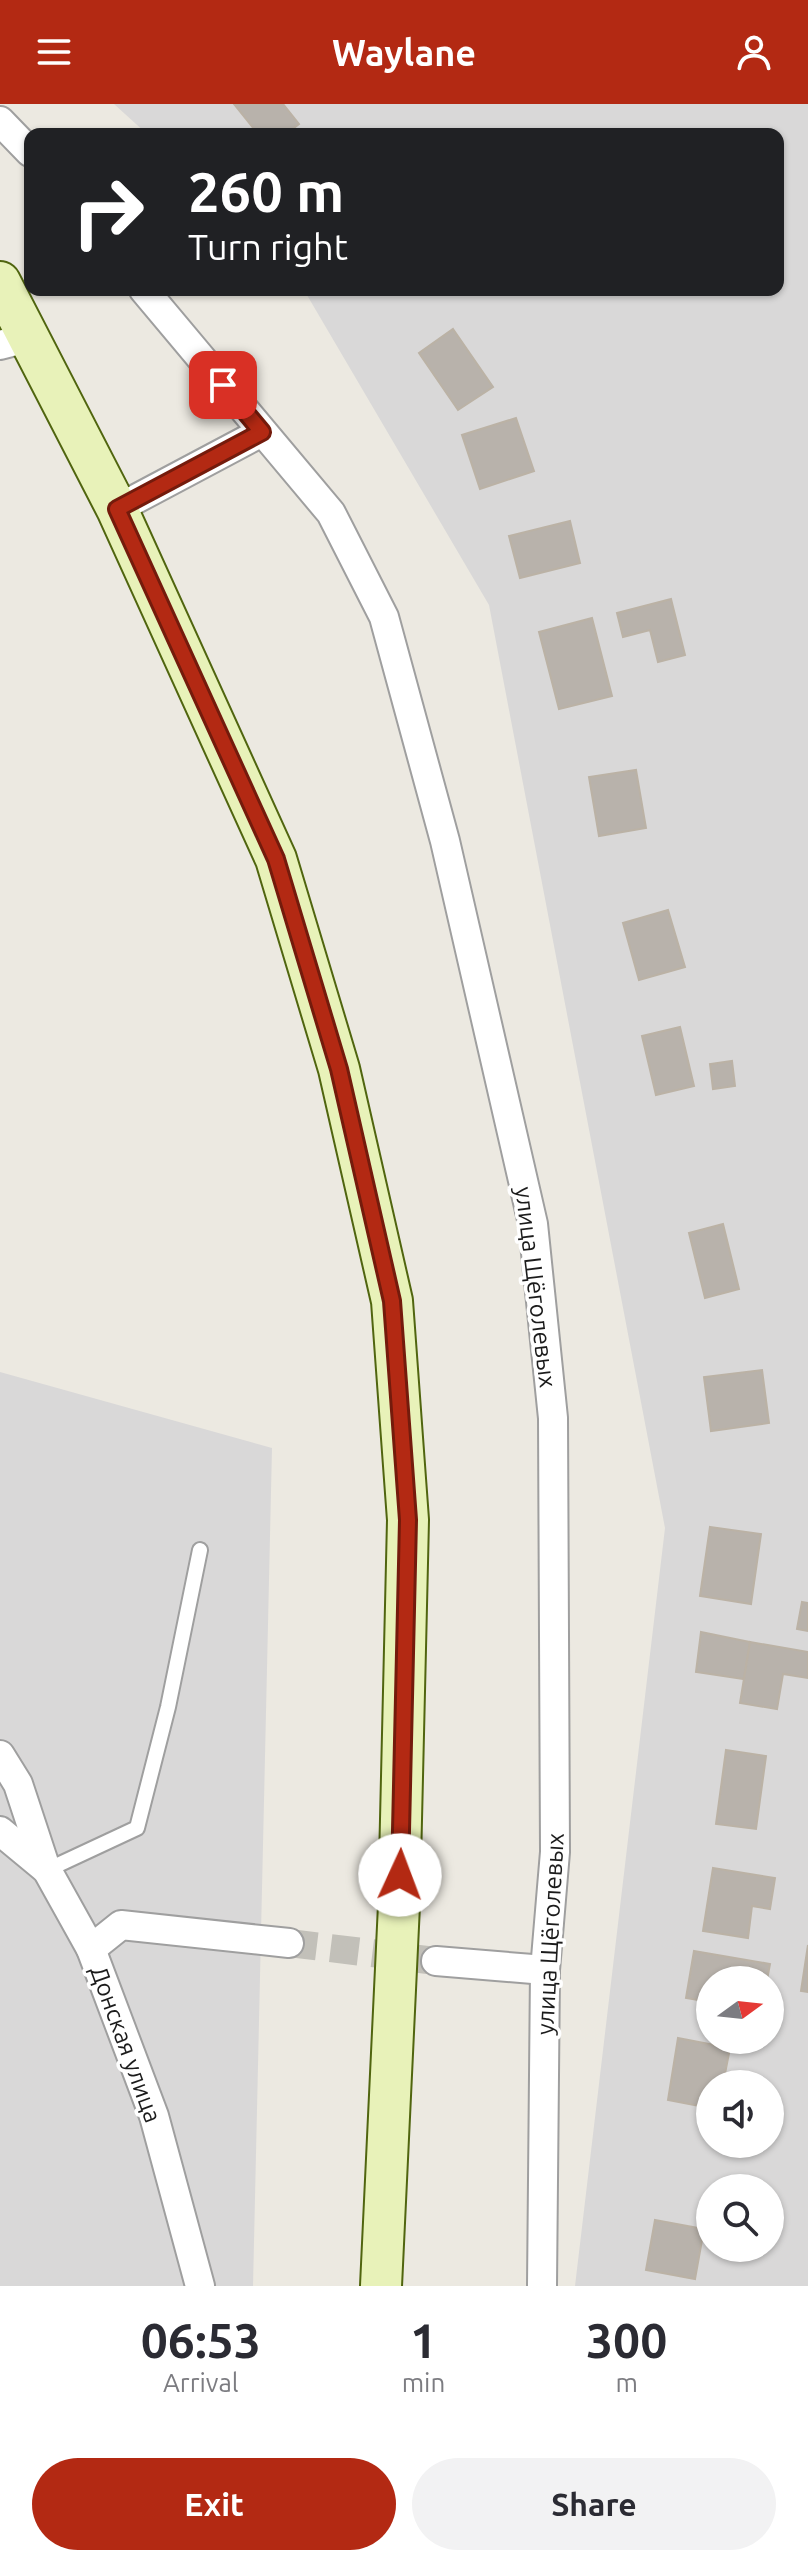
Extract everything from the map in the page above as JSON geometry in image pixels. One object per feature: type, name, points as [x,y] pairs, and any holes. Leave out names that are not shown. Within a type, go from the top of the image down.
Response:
[{"type":"main road","points":[[0,282],[16,341],[117,509],[276,859],[339,1069],[392,1301],[408,1520],[399,1905],[381,2286]]},
{"type":"street","points":[[0,121],[24,146]]},
{"type":"street","name":"улица Щёголевых","points":[[149,296],[331,513],[384,617],[445,841],[533,1224],[553,1418],[555,1852],[545,1970],[542,2286]]},
{"type":"street","points":[[117,509],[262,432]]},
{"type":"street","points":[[0,1755],[18,1784],[47,1870]]},
{"type":"street","name":"Донская улица","points":[[0,1831],[47,1870],[91,1949],[154,2116],[200,2286]]},
{"type":"street","points":[[91,1949],[121,1925],[289,1943]]},
{"type":"street","points":[[436,1961],[545,1970]]},
{"type":"lane","points":[[47,1870],[137,1828],[168,1707],[200,1550]]},
{"type":"shaded area","points":[[114,104],[808,104],[808,2286],[575,2286],[665,1528],[489,605],[308,296],[784,296],[784,128],[140,128]]},
{"type":"shaded area","points":[[0,1372],[272,1448],[253,2286],[0,2286]]},
{"type":"building","points":[[234,104],[283,104],[299,124],[294,128],[253,128]]},
{"type":"building","points":[[453,329],[493,387],[458,410],[419,353]]},
{"type":"building","points":[[516,418],[534,471],[480,489],[462,435]]},
{"type":"building","points":[[570,521],[580,563],[520,578],[509,536]]},
{"type":"building","points":[[671,599],[685,655],[658,662],[650,630],[623,637],[617,613]]},
{"type":"building","points":[[592,618],[612,696],[559,709],[539,632]]},
{"type":"building","points":[[636,770],[646,828],[599,836],[589,777]]},
{"type":"building","points":[[668,910],[685,967],[639,980],[623,923]]},
{"type":"building","points":[[680,1027],[694,1086],[656,1095],[642,1036]]},
{"type":"building","points":[[732,1061],[735,1086],[713,1089],[710,1064]]},
{"type":"building","points":[[723,1224],[739,1289],[705,1298],[689,1233]]},
{"type":"building","points":[[762,1370],[769,1423],[711,1431],[704,1377]]},
{"type":"building","points":[[710,1527],[761,1534],[751,1604],[700,1596]]},
{"type":"building","points":[[802,1602],[808,1603],[808,1631],[797,1629]]},
{"type":"building","points":[[701,1632],[750,1642],[744,1679],[696,1672]]},
{"type":"building","points":[[750,1642],[808,1652],[808,1678],[783,1674],[777,1709],[740,1703]]},
{"type":"building","points":[[726,1750],[766,1756],[756,1829],[716,1824]]},
{"type":"building","points":[[713,1868],[775,1878],[770,1909],[752,1906],[748,1938],[703,1931]]},
{"type":"building","points":[[808,1945],[808,1992],[801,1991]]},
{"type":"building","points":[[694,1951],[770,1964],[696,1966],[696,2000],[686,1998]]},
{"type":"building","points":[[678,2038],[696,2041],[696,2054],[729,2054],[726,2070],[696,2070],[696,2105],[668,2100]]},
{"type":"building","points":[[655,2220],[696,2228],[698,2262],[695,2279],[646,2270]]},
{"type":"tunnel","points":[[289,1943],[436,1961]]},
{"type":"route","points":[[223,385],[262,432],[117,509],[276,859],[339,1069],[392,1301],[408,1520],[400,1875]]}]
